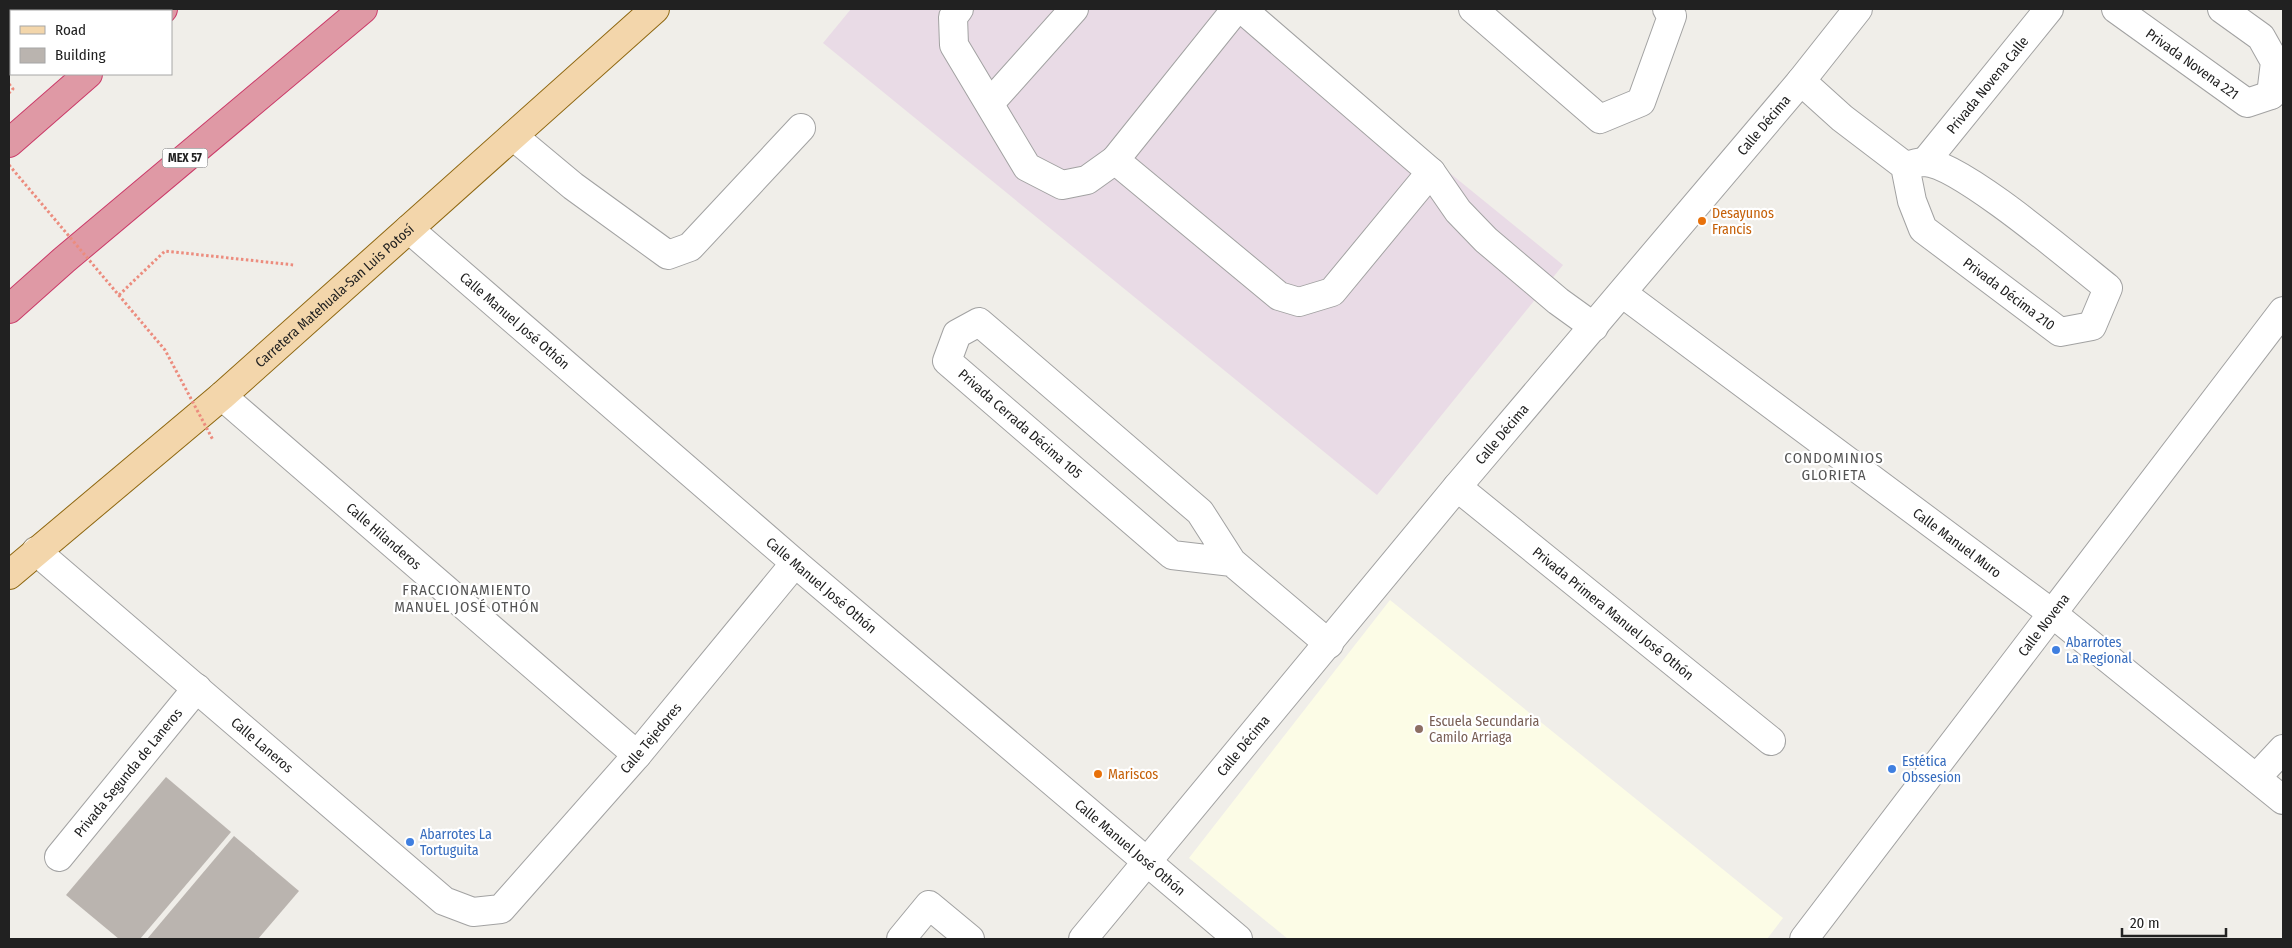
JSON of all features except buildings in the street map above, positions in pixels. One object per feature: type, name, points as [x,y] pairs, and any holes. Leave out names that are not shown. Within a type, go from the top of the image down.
[{"type":"highway","name":"MEX 57","points":[[9,308],[363,9]]},
{"type":"highway","points":[[9,143],[75,83],[87,75]]},
{"type":"main road","name":"Carretera Matehuala-San Luis Potosí","points":[[9,575],[222,396],[655,9]]},
{"type":"street","points":[[959,9],[953,17],[954,45],[1027,167],[1062,185],[1087,180],[1115,160],[1236,9]]},
{"type":"street","points":[[990,103],[1074,9]]},
{"type":"street","points":[[1242,9],[1431,172],[1458,211],[1486,240],[1558,301],[1594,327]]},
{"type":"street","points":[[1473,9],[1600,119],[1641,102],[1672,16],[1667,9]]},
{"type":"street","name":"Calle Décima","points":[[1082,939],[1457,487],[1801,81],[1858,9]]},
{"type":"street","name":"Privada Novena Calle","points":[[1915,164],[2049,9]]},
{"type":"street","name":"Privada Novena 221","points":[[2116,9],[2247,104],[2277,99],[2275,62],[2261,37],[2222,9]]},
{"type":"street","name":"Privada Décima 210","points":[[1801,81],[1842,118],[1915,164],[1941,166],[1985,192],[2108,288],[2092,326],[2060,332],[1924,229],[1912,201],[1915,164]]},
{"type":"street","points":[[513,136],[573,186],[668,255],[690,247],[801,128]]},
{"type":"street","points":[[1115,160],[1279,296],[1299,302],[1332,292],[1431,172]]},
{"type":"street","name":"Calle Manuel José Othón","points":[[409,229],[795,563],[1238,939]]},
{"type":"street","name":"Calle Manuel Muro","points":[[1622,293],[2053,614],[2283,800]]},
{"type":"street","name":"Calle Novena","points":[[1804,939],[2283,311]]},
{"type":"street","name":"Privada Cerrada Décima 105","points":[[1232,562],[1172,555],[947,361],[957,334],[979,322],[1200,512],[1232,562],[1328,644]]},
{"type":"street","name":"Calle Hilanderos","points":[[222,396],[637,755]]},
{"type":"street","name":"Privada Primera Manuel José Othón","points":[[1457,487],[1771,741]]},
{"type":"street","name":"Calle Laneros","points":[[36,551],[444,901],[473,912],[501,910]]},
{"type":"street","name":"Calle Tejedores","points":[[501,910],[637,755],[795,563]]},
{"type":"street","name":"Privada Segunda de Laneros","points":[[59,857],[197,688]]},
{"type":"street","points":[[2256,778],[2283,750]]},
{"type":"street","points":[[901,939],[929,906],[970,939]]},
{"type":"path","points":[[9,84],[13,89],[9,93]]},
{"type":"path","points":[[9,165],[165,350],[213,440]]},
{"type":"path","points":[[119,296],[166,252],[294,265]]},
{"type":"shaded area","points":[[851,9],[1248,9],[1563,265],[1377,495],[823,43]]},
{"type":"shaded area","name":"Escuela Secundaria Camilo Arriaga","points":[[1390,600],[1783,918],[1767,939],[1288,939],[1189,858]]},
{"type":"place","name":"Desayunos Francis","points":[[1702,221]]},
{"type":"place","name":"Abarrotes La Regional","points":[[2056,650]]},
{"type":"place","name":"Escuela Secundaria Camilo Arriaga","points":[[1419,729]]},
{"type":"place","name":"Estética Obssesion","points":[[1892,769]]},
{"type":"place","name":"Mariscos","points":[[1098,774]]},
{"type":"place","name":"Abarrotes La Tortuguita","points":[[410,842]]},
{"type":"district","name":"CONDOMINIOS GLORIETA","points":[[1834,466]]},
{"type":"district","name":"FRACCIONAMIENTO MANUEL JOSÉ OTHÓN","points":[[467,598]]}]
